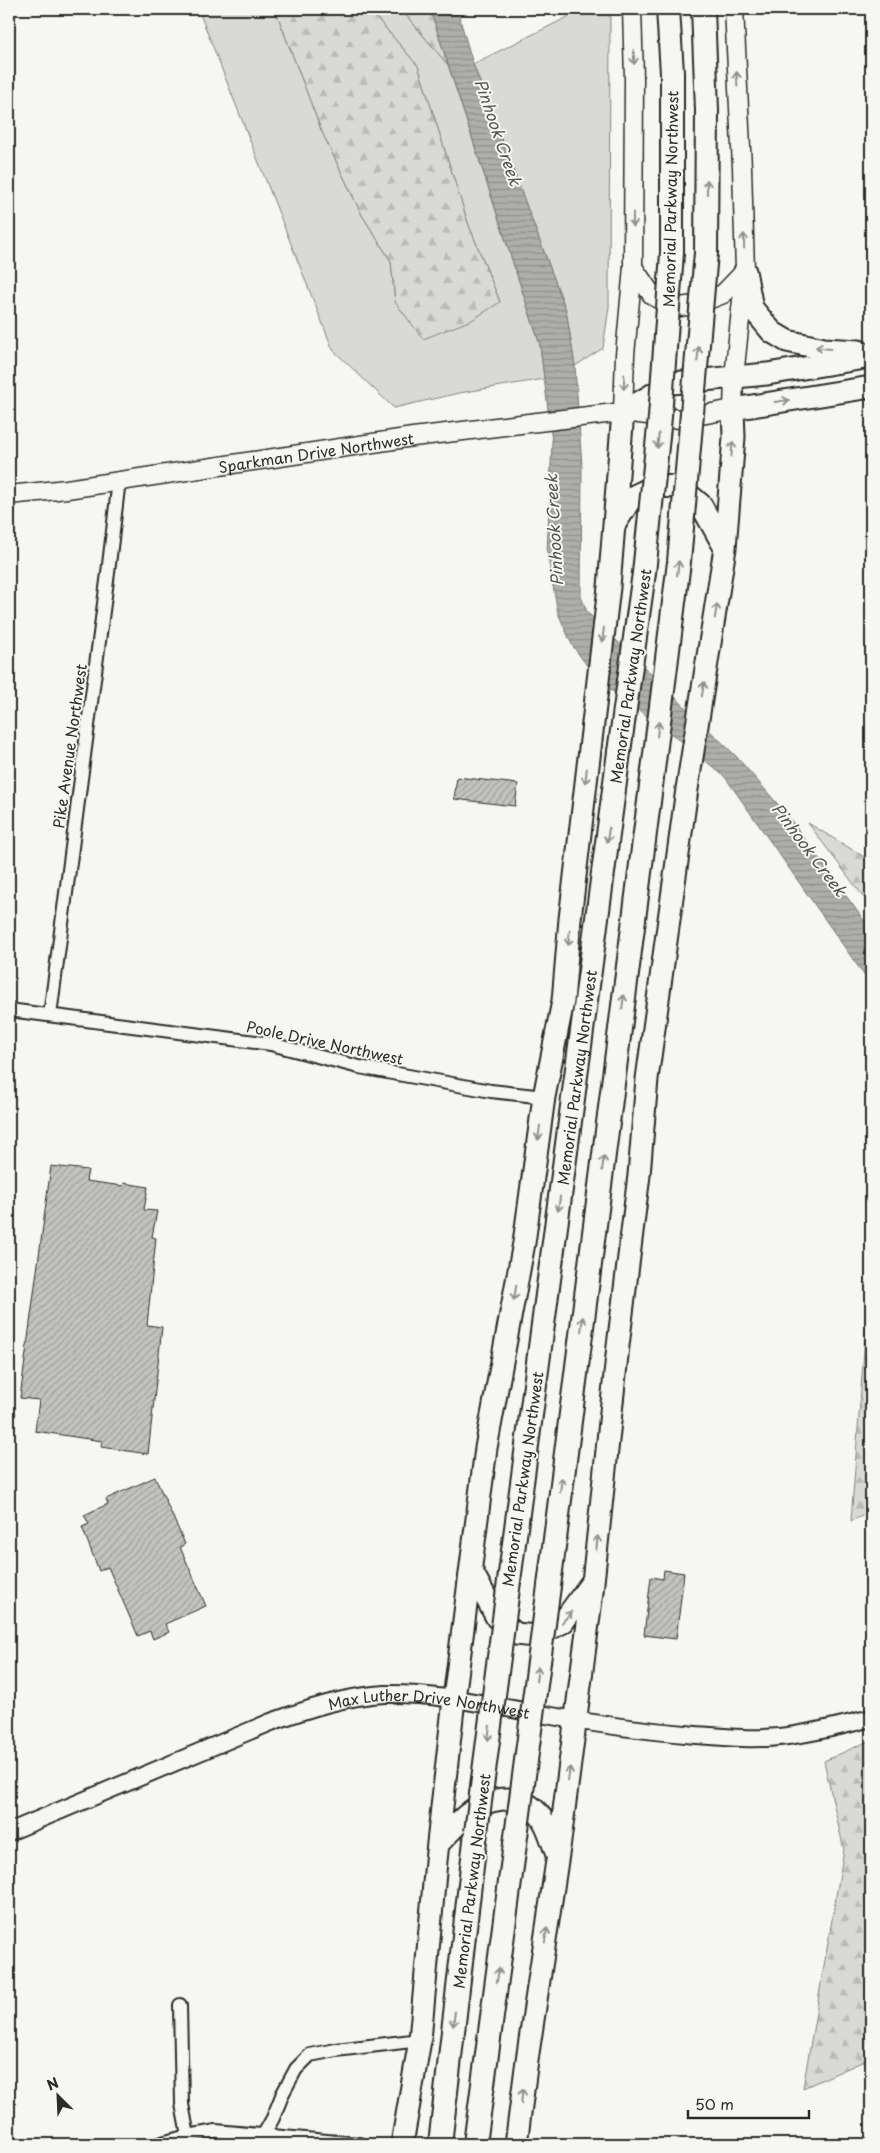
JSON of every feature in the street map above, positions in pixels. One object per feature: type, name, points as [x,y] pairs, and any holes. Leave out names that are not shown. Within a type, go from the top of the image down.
[{"type":"highway","name":"Memorial Parkway Northwest","points":[[440,2144],[476,1832],[644,572],[660,417],[672,253],[672,73],[668,9]]},
{"type":"highway","points":[[475,2144],[516,1844],[679,562],[706,253],[707,110],[703,9]]},
{"type":"highway","points":[[745,271],[752,308],[772,332],[787,341],[824,349],[848,349],[871,353]]},
{"type":"highway","name":"Sparkman Drive Northwest","points":[[623,412],[672,384],[734,376],[768,374],[871,358]]},
{"type":"highway","points":[[516,2144],[577,1720],[640,1159],[647,1079],[687,789],[725,548],[734,437],[734,409],[871,387]]},
{"type":"highway","points":[[402,2144],[420,2040],[438,1844],[454,1699],[472,1570],[486,1448],[524,1243],[544,1097],[564,1000],[570,919],[609,587],[623,412]]},
{"type":"highway","points":[[614,526],[632,497],[655,486],[680,486],[701,504],[725,548]]},
{"type":"highway","points":[[472,1570],[497,1618],[516,1634],[535,1636],[563,1622],[593,1580]]},
{"type":"highway","points":[[438,1844],[469,1813],[494,1800],[513,1799],[534,1810],[548,1830],[558,1857]]},
{"type":"main road","points":[[623,412],[625,355],[633,267],[634,78],[632,9]]},
{"type":"main road","points":[[734,9],[745,271],[734,376],[734,409]]},
{"type":"main road","points":[[633,267],[652,295],[672,308],[695,305],[723,294],[745,271]]},
{"type":"main road","name":"Sparkman Drive Northwest","points":[[9,495],[413,437],[594,415],[623,412],[680,419],[734,409]]},
{"type":"street","name":"Pike Avenue Northwest","points":[[50,1016],[107,582],[118,480]]},
{"type":"street","name":"Poole Drive Northwest","points":[[9,1010],[271,1044],[359,1067],[491,1091],[544,1097]]},
{"type":"street","name":"Max Luther Drive Northwest","points":[[9,1832],[239,1735],[302,1711],[384,1694],[424,1695],[669,1733],[738,1738],[779,1737],[832,1729],[871,1718]]},
{"type":"street","points":[[180,2005],[182,2104],[188,2136]]},
{"type":"street","points":[[262,2140],[296,2069],[310,2055],[420,2040]]},
{"type":"street","points":[[158,2144],[216,2131],[262,2140],[360,2144]]},
{"type":"green space","points":[[198,9],[275,9],[322,132],[362,215],[391,261],[395,302],[500,302],[468,223],[418,66],[369,9],[401,9],[448,65],[540,345],[544,379],[459,393],[394,408],[333,350]]},
{"type":"green space","points":[[275,9],[369,9],[418,66],[468,223],[500,302],[472,320],[423,339],[395,302],[391,261],[362,215],[322,132]]},
{"type":"green space","points":[[401,9],[430,9],[448,65]]},
{"type":"green space","points":[[584,9],[610,9],[609,307],[603,348],[575,366],[566,310],[473,64]]},
{"type":"green space","points":[[808,823],[871,861],[871,907]]},
{"type":"green space","points":[[871,1258],[871,1512],[851,1521]]},
{"type":"green space","points":[[871,1740],[871,2058],[803,2088],[844,1850],[824,1761]]},
{"type":"water","name":"Pinhook Creek","points":[[430,9],[457,9],[473,64],[566,310],[575,366],[582,466],[581,596],[587,612],[736,756],[788,816],[871,930],[871,985],[725,777],[684,743],[612,691],[588,667],[572,645],[558,613],[547,553],[552,442],[540,345]]},
{"type":"building","points":[[457,777],[518,784],[515,806],[454,799]]},
{"type":"building","points":[[51,1166],[88,1170],[86,1181],[123,1186],[124,1183],[148,1187],[144,1210],[157,1211],[152,1237],[156,1238],[147,1325],[162,1327],[148,1454],[101,1447],[102,1441],[35,1431],[39,1400],[20,1398]]},
{"type":"building","points":[[155,1477],[185,1544],[180,1547],[206,1606],[165,1624],[169,1632],[153,1639],[150,1631],[138,1636],[108,1567],[99,1571],[82,1527],[89,1524],[84,1515],[108,1504],[106,1499]]},
{"type":"building","points":[[664,1570],[684,1573],[676,1639],[644,1635],[651,1577],[663,1579]]}]
